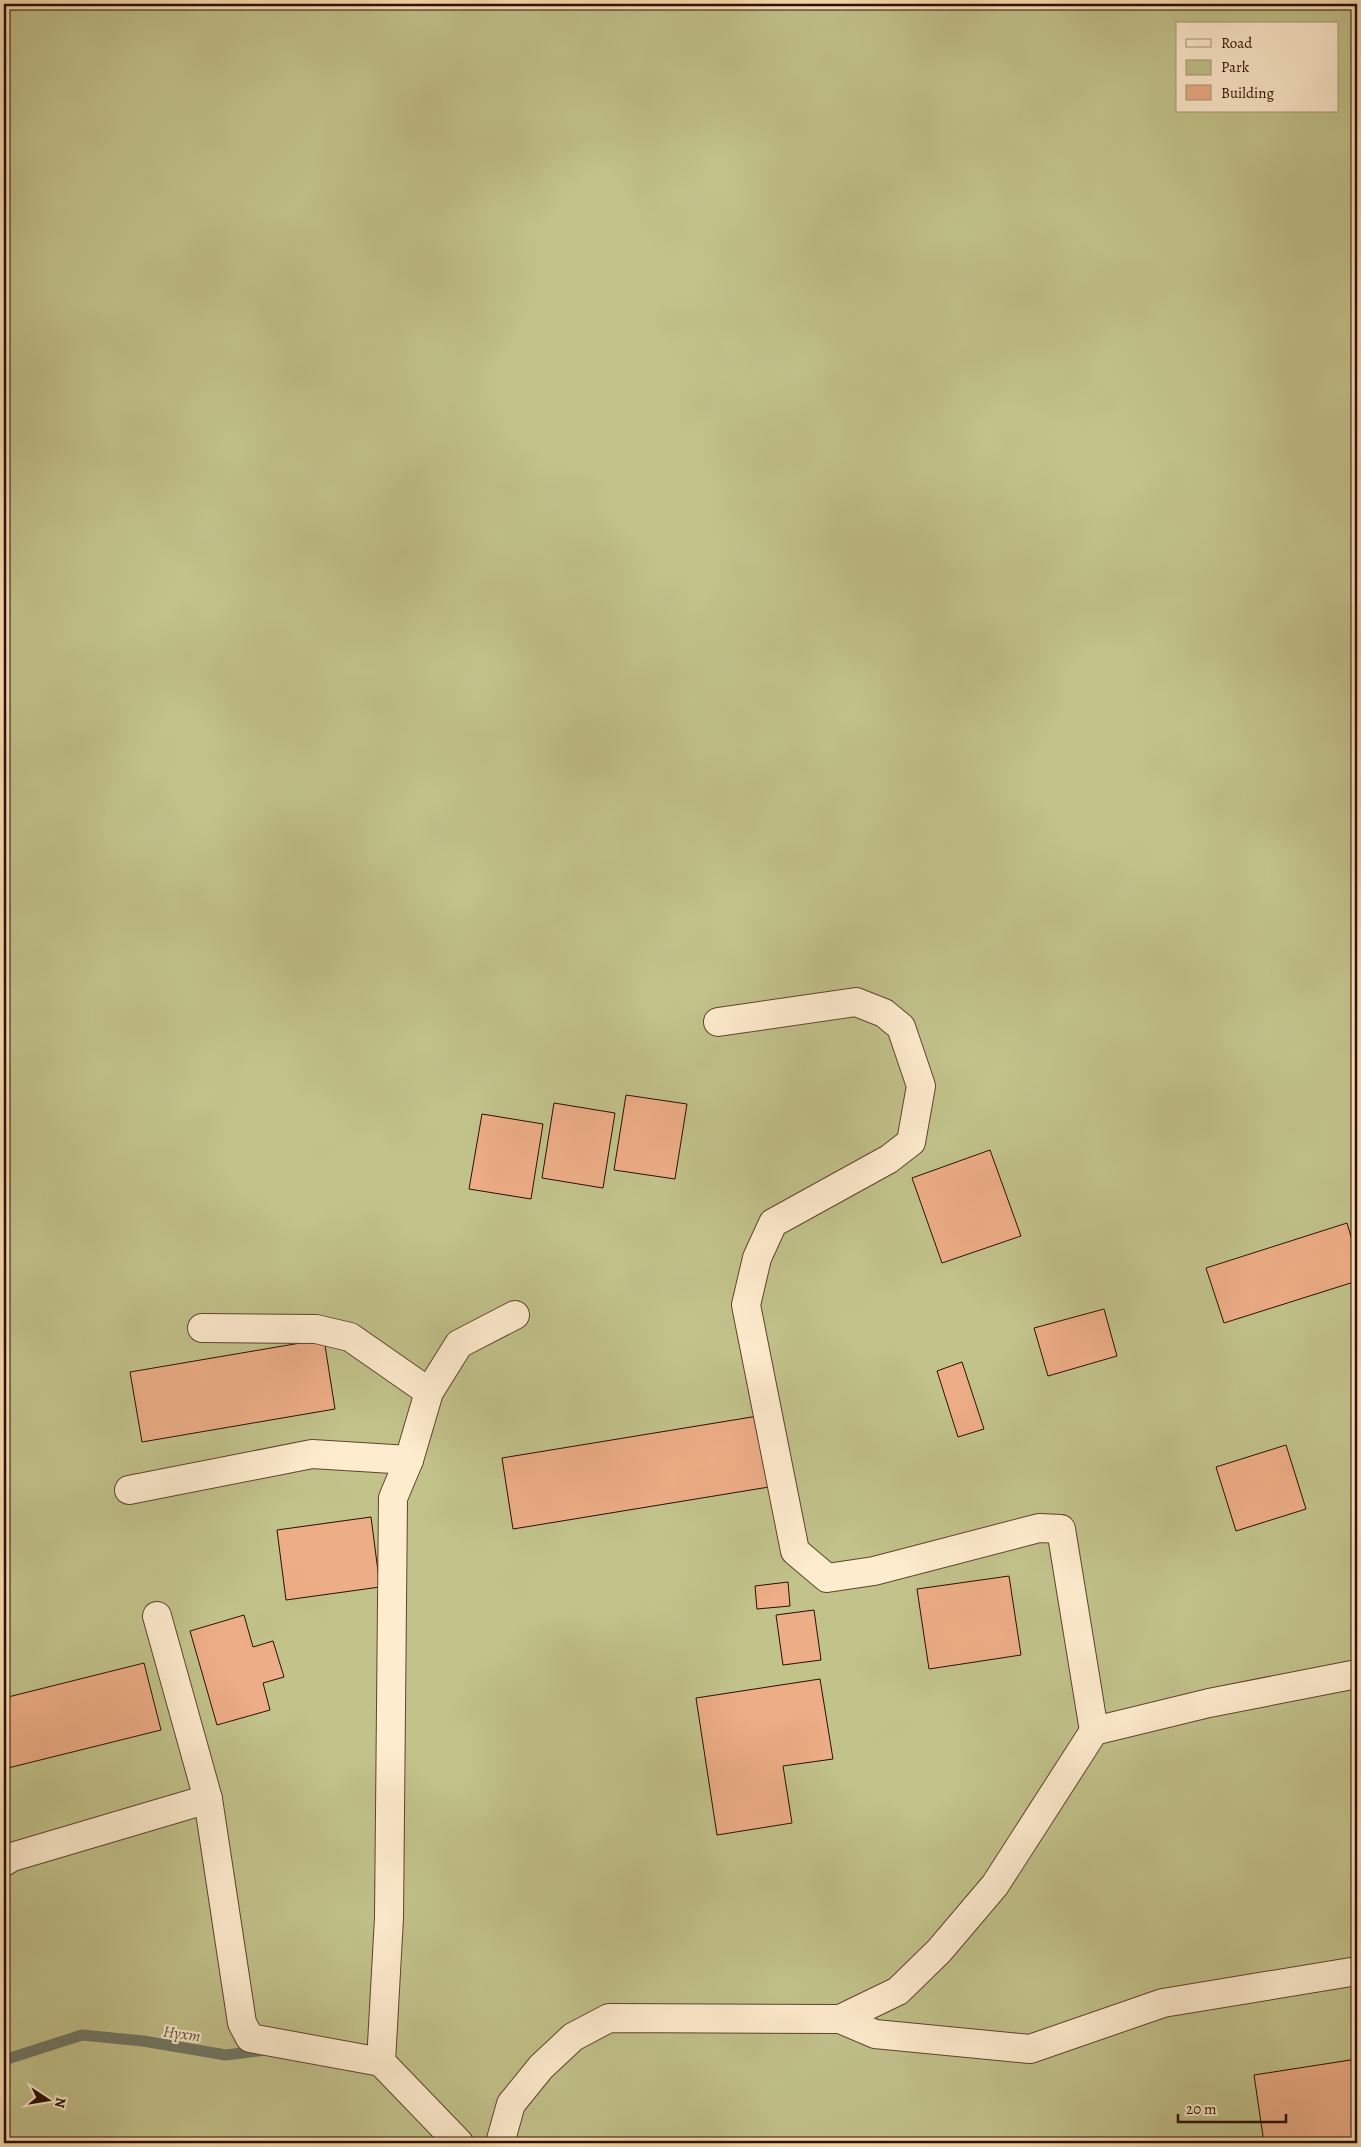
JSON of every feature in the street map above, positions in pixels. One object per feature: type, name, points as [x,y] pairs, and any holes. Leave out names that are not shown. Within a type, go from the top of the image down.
[{"type":"street","points":[[718,1022],[856,1002],[884,1013],[901,1027],[921,1086],[910,1142],[889,1159],[773,1223],[757,1258],[746,1305],[795,1551],[827,1578],[874,1571],[1039,1528],[1060,1529],[1094,1731],[995,1885],[940,1951],[898,1991],[840,2020]]},
{"type":"street","points":[[380,2062],[389,1918],[393,1498],[409,1460],[429,1392],[459,1344],[516,1315]]},
{"type":"street","points":[[202,1328],[316,1329],[350,1337],[429,1392]]},
{"type":"street","points":[[129,1490],[312,1454],[409,1460]]},
{"type":"street","points":[[157,1616],[208,1800],[242,2023],[250,2038],[380,2062],[459,2143]]},
{"type":"street","points":[[1094,1731],[1209,1703],[1357,1674]]},
{"type":"street","points":[[4,1862],[12,1857],[208,1800]]},
{"type":"street","points":[[500,2143],[511,2104],[541,2067],[573,2037],[609,2018],[840,2020],[875,2034],[1030,2049],[1163,2003],[1357,1971]]},
{"type":"green space","points":[[4,4],[1357,4],[1357,2143],[4,2143]]},
{"type":"building","points":[[626,1095],[687,1104],[675,1179],[614,1170]]},
{"type":"building","points":[[554,1103],[615,1113],[603,1188],[542,1178]]},
{"type":"building","points":[[482,1114],[543,1124],[531,1199],[469,1189]]},
{"type":"building","points":[[990,1150],[1021,1236],[942,1263],[912,1178]]},
{"type":"building","points":[[1347,1223],[1357,1257],[1357,1281],[1224,1323],[1206,1268]]},
{"type":"building","points":[[1104,1309],[1117,1356],[1048,1376],[1034,1328]]},
{"type":"building","points":[[324,1339],[335,1409],[142,1442],[130,1372]]},
{"type":"building","points":[[962,1362],[984,1429],[958,1437],[937,1371]]},
{"type":"building","points":[[764,1415],[775,1486],[513,1529],[502,1458]]},
{"type":"building","points":[[1286,1445],[1306,1509],[1236,1531],[1216,1467]]},
{"type":"building","points":[[371,1517],[380,1587],[286,1600],[277,1530]]},
{"type":"building","points":[[1009,1576],[1021,1655],[929,1669],[917,1589]]},
{"type":"building","points":[[788,1582],[790,1606],[757,1609],[755,1586]]},
{"type":"building","points":[[814,1610],[821,1660],[783,1665],[776,1615]]},
{"type":"building","points":[[244,1615],[253,1647],[273,1641],[284,1677],[263,1683],[270,1710],[217,1725],[190,1631]]},
{"type":"building","points":[[144,1663],[161,1730],[4,1769],[4,1698]]},
{"type":"building","points":[[820,1679],[833,1759],[783,1766],[792,1823],[717,1835],[696,1698]]},
{"type":"building","points":[[1357,2059],[1357,2143],[1264,2143],[1254,2075]]},
{"type":"waterway","name":"Нүхт","points":[[4,2060],[82,2035],[143,2041],[226,2055],[266,2050]]}]
